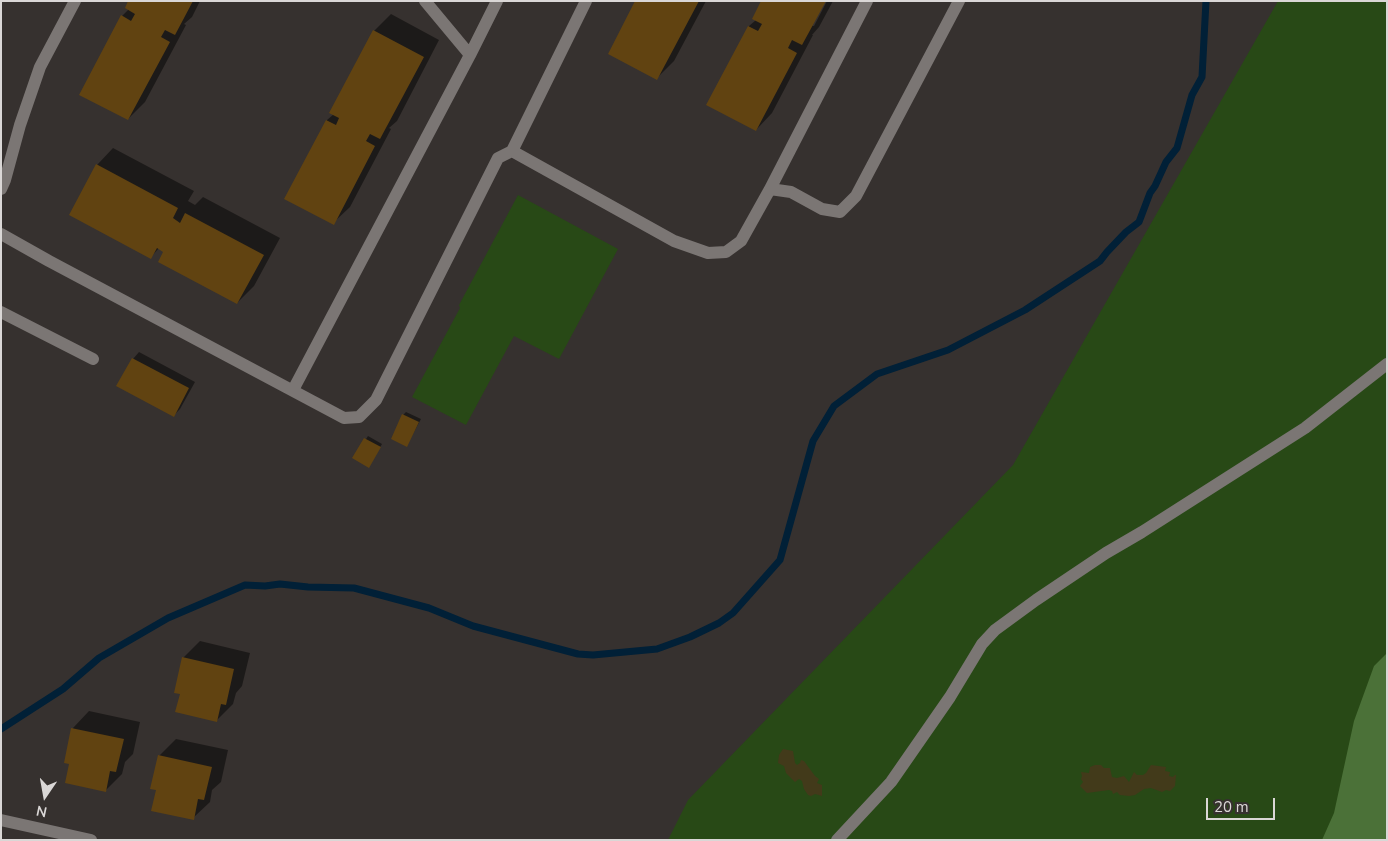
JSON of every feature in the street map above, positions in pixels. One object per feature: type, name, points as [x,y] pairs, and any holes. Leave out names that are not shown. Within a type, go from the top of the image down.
[{"type":"lane","points":[[1,189],[40,67],[75,1]]},
{"type":"lane","points":[[425,1],[470,55]]},
{"type":"lane","points":[[293,390],[497,1]]},
{"type":"lane","points":[[1,234],[344,418],[359,417],[376,400],[498,158],[512,151],[586,1]]},
{"type":"lane","points":[[512,151],[674,241],[708,253],[726,252],[741,241],[770,190],[867,1]]},
{"type":"lane","points":[[770,190],[791,192],[822,208],[840,212],[856,196],[959,1]]},
{"type":"lane","points":[[1,312],[93,359]]},
{"type":"lane","points":[[837,840],[891,782],[950,697],[982,644],[995,630],[1106,553],[1305,428],[1387,364]]},
{"type":"lane","points":[[1,820],[91,840]]},
{"type":"green space","points":[[1278,1],[1387,1],[1387,840],[668,840],[688,800],[1013,465]]},
{"type":"green space","points":[[518,195],[618,249],[559,359],[514,336],[466,425],[412,397]]},
{"type":"green space","points":[[1387,653],[1387,840],[1322,840],[1334,813],[1354,721],[1374,666]]},
{"type":"sand","points":[[783,749],[793,751],[795,763],[797,765],[801,760],[804,761],[819,779],[817,783],[822,785],[822,796],[808,795],[802,781],[799,779],[795,782],[786,773],[784,766],[778,763],[779,755]]},
{"type":"sand","points":[[1095,765],[1110,768],[1112,777],[1124,776],[1129,782],[1134,772],[1137,775],[1143,775],[1151,765],[1166,767],[1165,771],[1170,772],[1169,776],[1173,777],[1176,775],[1175,786],[1170,791],[1162,792],[1151,788],[1129,796],[1120,795],[1117,792],[1113,794],[1109,790],[1087,793],[1080,786],[1083,782],[1081,772],[1089,773],[1090,767]]},
{"type":"building","points":[[128,1],[193,1],[175,35],[165,30],[161,37],[170,42],[128,120],[79,95],[121,15],[131,21],[135,14],[125,8]]},
{"type":"building","points":[[635,1],[699,1],[657,80],[608,54]]},
{"type":"building","points":[[761,1],[826,1],[802,45],[792,40],[788,48],[797,53],[756,131],[706,105],[748,26],[758,31],[762,24],[752,19]]},
{"type":"building","points":[[373,30],[424,57],[380,139],[370,134],[366,141],[375,146],[334,225],[284,199],[326,120],[336,125],[339,118],[329,113]]},
{"type":"building","points":[[96,164],[178,208],[173,218],[180,223],[185,213],[264,255],[237,304],[158,262],[163,252],[157,248],[151,259],[69,215]]},
{"type":"building","points":[[132,358],[189,388],[174,417],[116,386]]},
{"type":"building","points":[[402,414],[419,422],[407,447],[391,439]]},
{"type":"building","points":[[364,438],[381,447],[369,468],[352,458]]},
{"type":"building","points":[[182,657],[234,669],[226,705],[221,704],[217,722],[175,712],[180,694],[174,693]]},
{"type":"building","points":[[71,728],[124,739],[116,772],[110,771],[106,792],[65,783],[69,764],[64,763]]},
{"type":"building","points":[[158,755],[212,767],[204,800],[198,799],[194,820],[151,811],[156,790],[150,789]]},
{"type":"waterway","points":[[1,729],[63,689],[99,658],[168,618],[245,585],[265,586],[280,584],[354,588],[429,608],[473,626],[578,654],[593,655],[657,649],[690,637],[719,623],[733,613],[780,560],[813,441],[834,406],[877,374],[948,350],[1025,310],[1100,261],[1126,232],[1139,222],[1150,193],[1166,162],[1177,148],[1192,95],[1202,77],[1206,1]]}]
